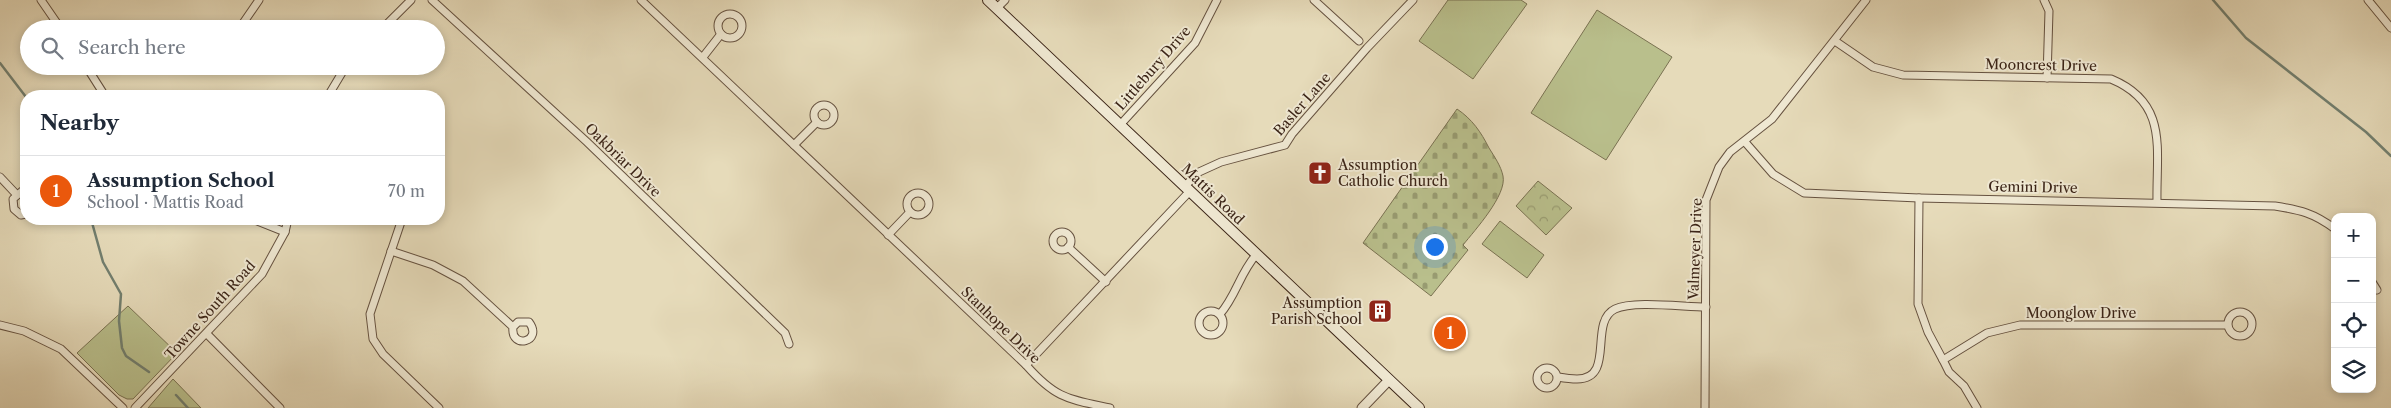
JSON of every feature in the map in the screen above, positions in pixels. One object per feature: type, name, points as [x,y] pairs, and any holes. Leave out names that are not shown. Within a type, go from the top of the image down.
[{"type":"main road","name":"Mattis Road","points":[[988,0],[1419,408]]},
{"type":"street","points":[[42,0],[55,20]]},
{"type":"street","points":[[245,20],[259,0]]},
{"type":"street","points":[[390,20],[409,0]]},
{"type":"street","name":"Oakbriar Drive","points":[[432,0],[587,142],[786,333],[788,344]]},
{"type":"street","name":"Stanhope Drive","points":[[641,0],[1026,365],[1042,384],[1064,397],[1080,403],[1110,408]]},
{"type":"street","points":[[997,8],[1005,0]]},
{"type":"street","name":"Littlebury Drive","points":[[1120,125],[1195,43],[1217,0]]},
{"type":"street","points":[[1314,0],[1359,41]]},
{"type":"street","name":"Basler Lane","points":[[1187,189],[1199,172],[1221,162],[1285,145],[1292,134],[1367,48],[1413,0]]},
{"type":"street","name":"Valmeyer Drive","points":[[1705,408],[1706,200],[1719,167],[1730,152],[1772,120],[1866,0]]},
{"type":"street","points":[[2044,0],[2049,10],[2047,78]]},
{"type":"street","points":[[2368,0],[2391,28]]},
{"type":"street","points":[[702,57],[721,34]]},
{"type":"street","name":"Mooncrest Drive","points":[[1835,41],[1873,66],[1903,75],[2111,79],[2128,86],[2142,99],[2152,114],[2156,130],[2157,202]]},
{"type":"street","points":[[92,75],[102,90]]},
{"type":"street","points":[[332,90],[341,75]]},
{"type":"street","points":[[794,145],[817,122]]},
{"type":"street","name":"Gemini Drive","points":[[1745,142],[1773,174],[1804,193],[1919,198],[2157,202],[2284,207],[2303,210],[2319,217],[2331,226]]},
{"type":"street","points":[[0,177],[17,195]]},
{"type":"street","points":[[1026,365],[1106,282],[1187,189]]},
{"type":"street","points":[[20,193],[13,199],[14,209],[20,214]]},
{"type":"street","points":[[1919,198],[1918,304],[1928,332],[1949,372],[1964,386],[1977,408]]},
{"type":"street","points":[[888,235],[910,212]]},
{"type":"street","points":[[267,225],[285,232]]},
{"type":"street","name":"Towne South Road","points":[[135,408],[262,274],[285,232],[287,225]]},
{"type":"street","points":[[400,225],[370,314],[373,340],[383,354],[439,408]]},
{"type":"street","points":[[1068,247],[1106,282]]},
{"type":"street","points":[[392,251],[433,265],[463,281],[513,327]]},
{"type":"street","points":[[1220,314],[1230,302],[1241,274],[1256,255]]},
{"type":"street","points":[[1558,377],[1579,380],[1590,375],[1600,362],[1603,321],[1612,310],[1626,305],[1706,307]]},
{"type":"street","points":[[0,325],[24,331],[61,349],[123,408]]},
{"type":"street","name":"Moonglow Drive","points":[[1943,360],[1987,333],[2020,325],[2227,325]]},
{"type":"street","points":[[207,334],[280,408]]},
{"type":"street","points":[[1362,408],[1389,380]]},
{"type":"green space","points":[[1448,0],[1521,0],[1527,4],[1473,79],[1419,41]]},
{"type":"green space","points":[[1597,10],[1672,57],[1606,160],[1531,113]]},
{"type":"green space","points":[[1457,109],[1476,126],[1483,137],[1501,169],[1503,184],[1489,212],[1463,245],[1468,250],[1431,296],[1363,243]]},
{"type":"green space","points":[[1538,181],[1572,208],[1546,235],[1516,206]]},
{"type":"green space","points":[[1500,221],[1544,255],[1527,278],[1482,244]]},
{"type":"green space","points":[[128,306],[177,353],[133,399],[127,399],[119,395],[77,353]]},
{"type":"green space","points":[[173,379],[201,408],[148,408]]},
{"type":"waterway","points":[[2213,0],[2246,38],[2366,132],[2391,156]]},
{"type":"waterway","points":[[0,63],[21,90]]},
{"type":"waterway","points":[[93,225],[103,262],[121,294],[119,321],[122,348],[126,356],[149,372]]},
{"type":"waterway","points":[[176,395],[188,408]]},
{"type":"place","name":"Assumption Catholic Church","points":[[1320,173]]},
{"type":"place","name":"Assumption Parish School","points":[[1380,311]]},
{"type":"place","name":"Assumption School","points":[[1450,333]]}]
